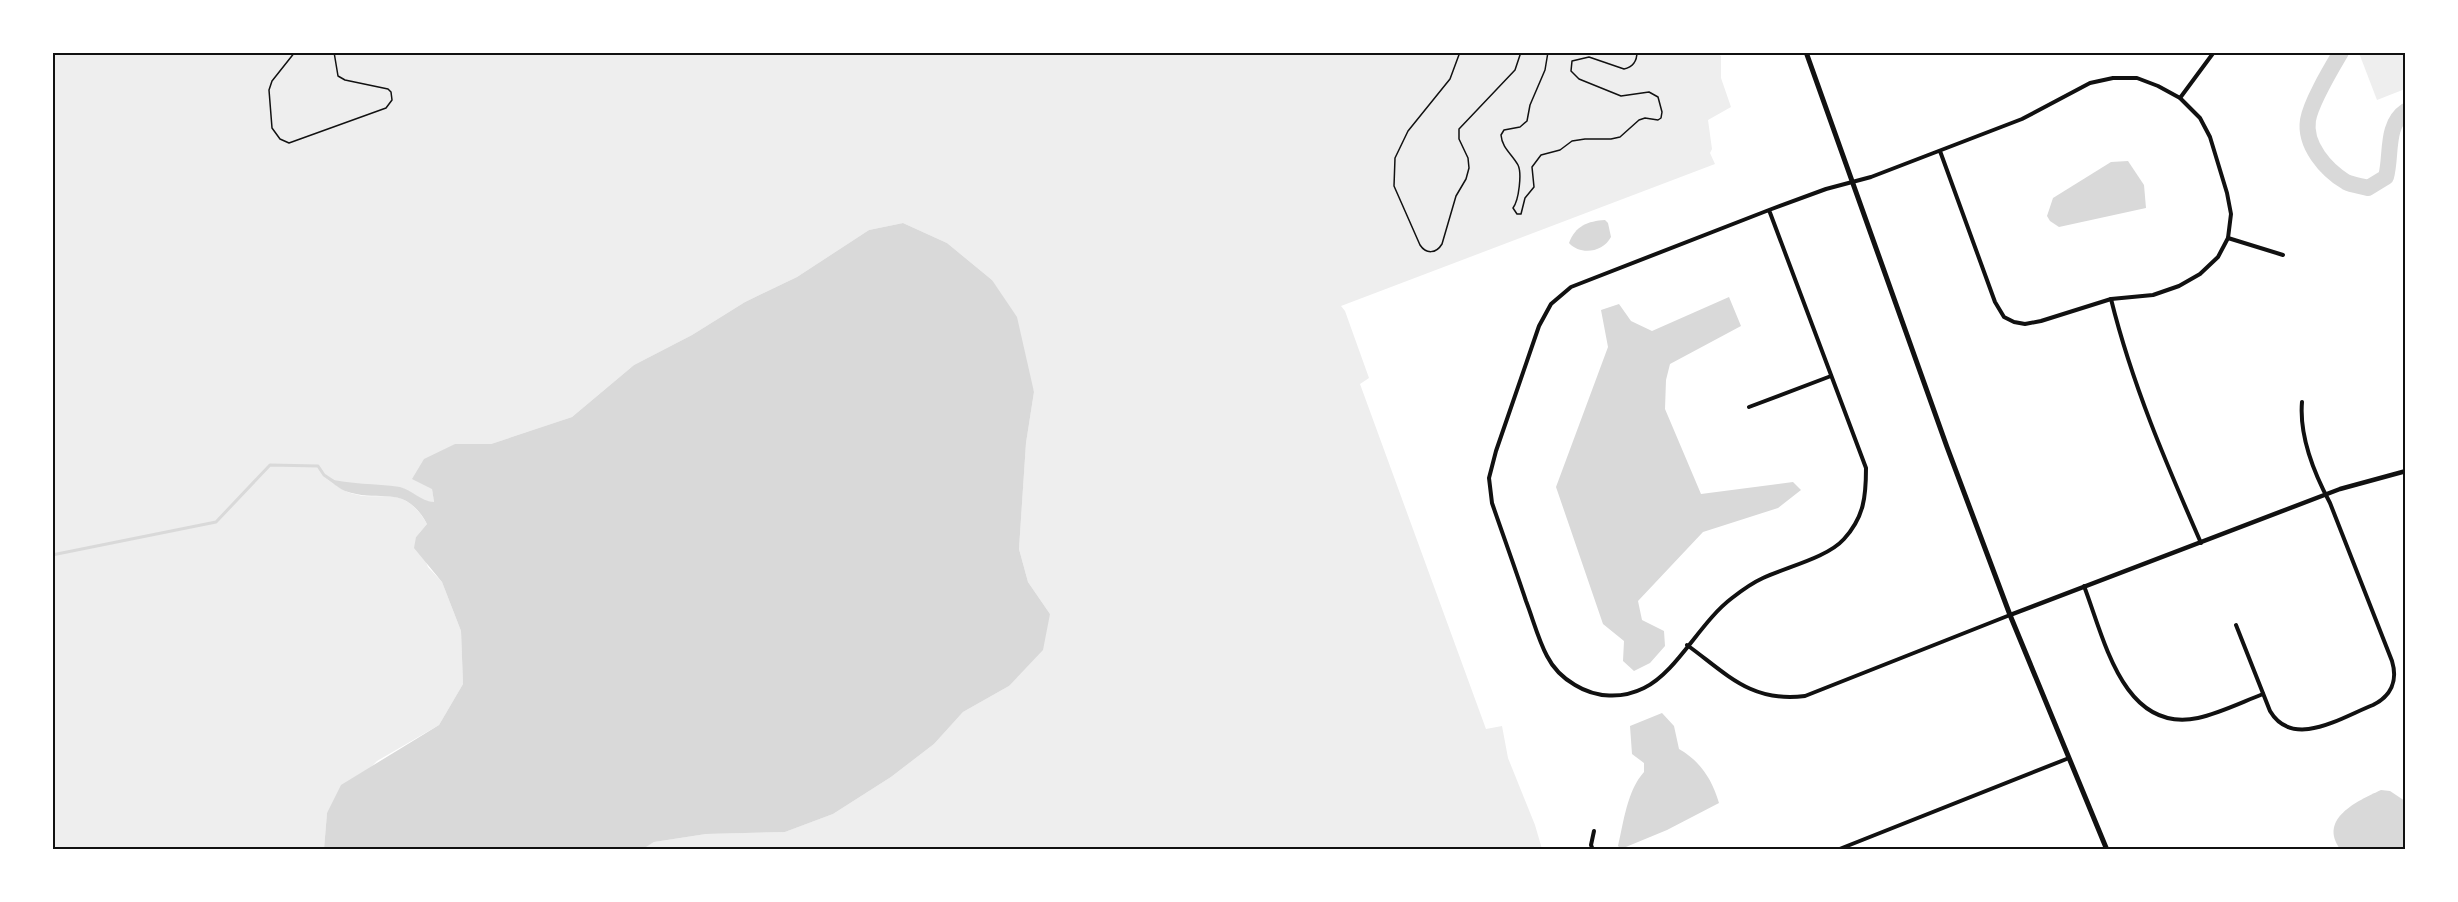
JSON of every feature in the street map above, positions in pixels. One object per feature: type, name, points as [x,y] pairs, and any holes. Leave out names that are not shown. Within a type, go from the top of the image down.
[{"type":"main road","points":[[1806,52],[1947,447],[2010,615],[2107,849]]},
{"type":"street","points":[[2180,98],[2214,52]]},
{"type":"street","points":[[1769,210],[1866,468],[1867,493],[1859,518],[1843,541],[1824,552],[1761,579],[1732,598],[1710,617],[1663,676],[1642,689],[1629,693],[1616,696],[1593,693],[1565,678],[1547,657],[1492,502],[1489,478],[1539,326],[1551,304],[1571,287],[1769,210],[1940,151],[2022,119],[2090,83],[2113,78],[2137,78],[2158,86],[2180,98],[2200,118],[2210,137],[2227,193],[2231,214],[2228,238],[2218,257],[2200,274],[2179,286],[2153,295],[2111,299],[2025,324],[2004,317],[1995,302],[1940,151]]},
{"type":"street","points":[[2228,238],[2283,255]]},
{"type":"street","points":[[2111,299],[2121,340],[2160,451],[2201,543]]},
{"type":"street","points":[[1749,407],[1831,376]]},
{"type":"street","points":[[2236,625],[2275,719],[2292,730],[2312,729],[2380,701],[2391,690],[2394,679],[2392,662],[2325,495],[2304,435],[2301,420],[2302,402]]},
{"type":"street","points":[[1687,645],[1740,686],[1758,694],[1789,698],[1805,696],[2084,586],[2325,495],[2406,471]]},
{"type":"street","points":[[2084,586],[2117,673],[2135,700],[2149,710],[2180,720],[2196,718],[2263,694]]},
{"type":"street","points":[[1837,849],[2069,758]]},
{"type":"street","points":[[1593,849],[1591,845],[1594,831]]},
{"type":"path","points":[[295,52],[272,81],[269,90],[272,128],[280,139],[289,143],[386,108],[392,100],[388,89],[345,80],[338,76],[334,52]]},
{"type":"path","points":[[1460,52],[1450,78],[1405,135],[1394,164],[1396,189],[1404,203],[1420,245],[1424,250],[1431,252],[1438,250],[1442,244],[1456,196],[1467,175],[1469,162],[1459,139],[1459,129],[1515,70],[1521,52]]},
{"type":"path","points":[[1548,52],[1545,70],[1528,110],[1527,121],[1523,127],[1504,130],[1501,135],[1508,153],[1520,168],[1519,197],[1514,208],[1516,214],[1521,214],[1526,198],[1534,187],[1532,167],[1540,155],[1560,150],[1572,141],[1616,138],[1639,120],[1645,118],[1655,121],[1661,118],[1660,103],[1658,97],[1653,94],[1649,92],[1621,96],[1579,79],[1571,71],[1572,61],[1586,56],[1624,69],[1629,68],[1634,65],[1637,52]]},
{"type":"shaded area","points":[[52,53],[1717,53],[1721,56],[1721,78],[1731,107],[1708,120],[1712,149],[1710,153],[1715,164],[1341,306],[1345,311],[1369,378],[1360,384],[1486,729],[1502,726],[1508,758],[1535,825],[1542,849],[641,849],[654,842],[706,834],[785,832],[833,814],[891,777],[934,744],[963,712],[1009,686],[1050,614],[1028,582],[1019,549],[1026,443],[1034,392],[992,280],[947,243],[903,223],[869,230],[797,277],[745,302],[692,335],[634,365],[572,417],[491,444],[455,444],[432,489],[434,502],[425,501],[403,488],[347,484],[328,479],[343,490],[356,494],[398,498],[408,502],[427,524],[416,537],[428,567],[442,582],[461,631],[463,684],[439,725],[377,761],[327,813],[324,849],[53,849]]},
{"type":"shaded area","points":[[2359,53],[2405,53],[2405,89],[2377,100]]},
{"type":"shaded area","points":[[2128,161],[2144,185],[2146,208],[2059,227],[2050,221],[2047,216],[2053,198],[2111,162]]},
{"type":"shaded area","points":[[1605,220],[1608,223],[1611,237],[1603,246],[1585,251],[1569,243],[1575,232],[1583,226]]},
{"type":"shaded area","points":[[903,223],[947,243],[992,280],[1017,317],[1034,392],[1026,443],[1019,549],[1028,582],[1050,614],[1043,650],[1009,686],[963,712],[934,744],[891,777],[833,814],[785,832],[706,834],[654,842],[641,850],[324,849],[327,813],[341,785],[439,725],[463,684],[461,631],[442,582],[414,548],[416,537],[427,524],[410,503],[391,497],[345,491],[326,478],[400,487],[424,500],[434,502],[432,489],[412,479],[424,459],[455,444],[491,444],[572,417],[634,365],[692,335],[745,302],[797,277],[869,230]]},
{"type":"shaded area","points":[[1729,297],[1741,326],[1670,364],[1666,380],[1665,409],[1701,494],[1793,482],[1801,490],[1778,508],[1703,532],[1638,601],[1642,620],[1664,631],[1665,646],[1650,663],[1634,671],[1623,661],[1624,641],[1603,624],[1556,487],[1608,347],[1601,310],[1619,304],[1631,321],[1652,331]]},
{"type":"shaded area","points":[[1662,713],[1674,726],[1679,749],[1704,771],[1719,803],[1667,830],[1621,849],[1618,846],[1627,807],[1634,788],[1644,772],[1644,763],[1632,754],[1630,726]]},
{"type":"shaded area","points":[[2381,790],[2390,791],[2405,801],[2405,849],[2340,849],[2334,838],[2337,820],[2343,812]]},
{"type":"waterway","points":[[2341,52],[2317,95],[2308,120],[2309,139],[2318,156],[2331,171],[2346,182],[2368,188],[2386,177],[2392,132],[2399,117],[2406,111]]},
{"type":"waterway","points":[[52,555],[216,522],[270,465],[318,466],[324,475],[333,481]]}]
